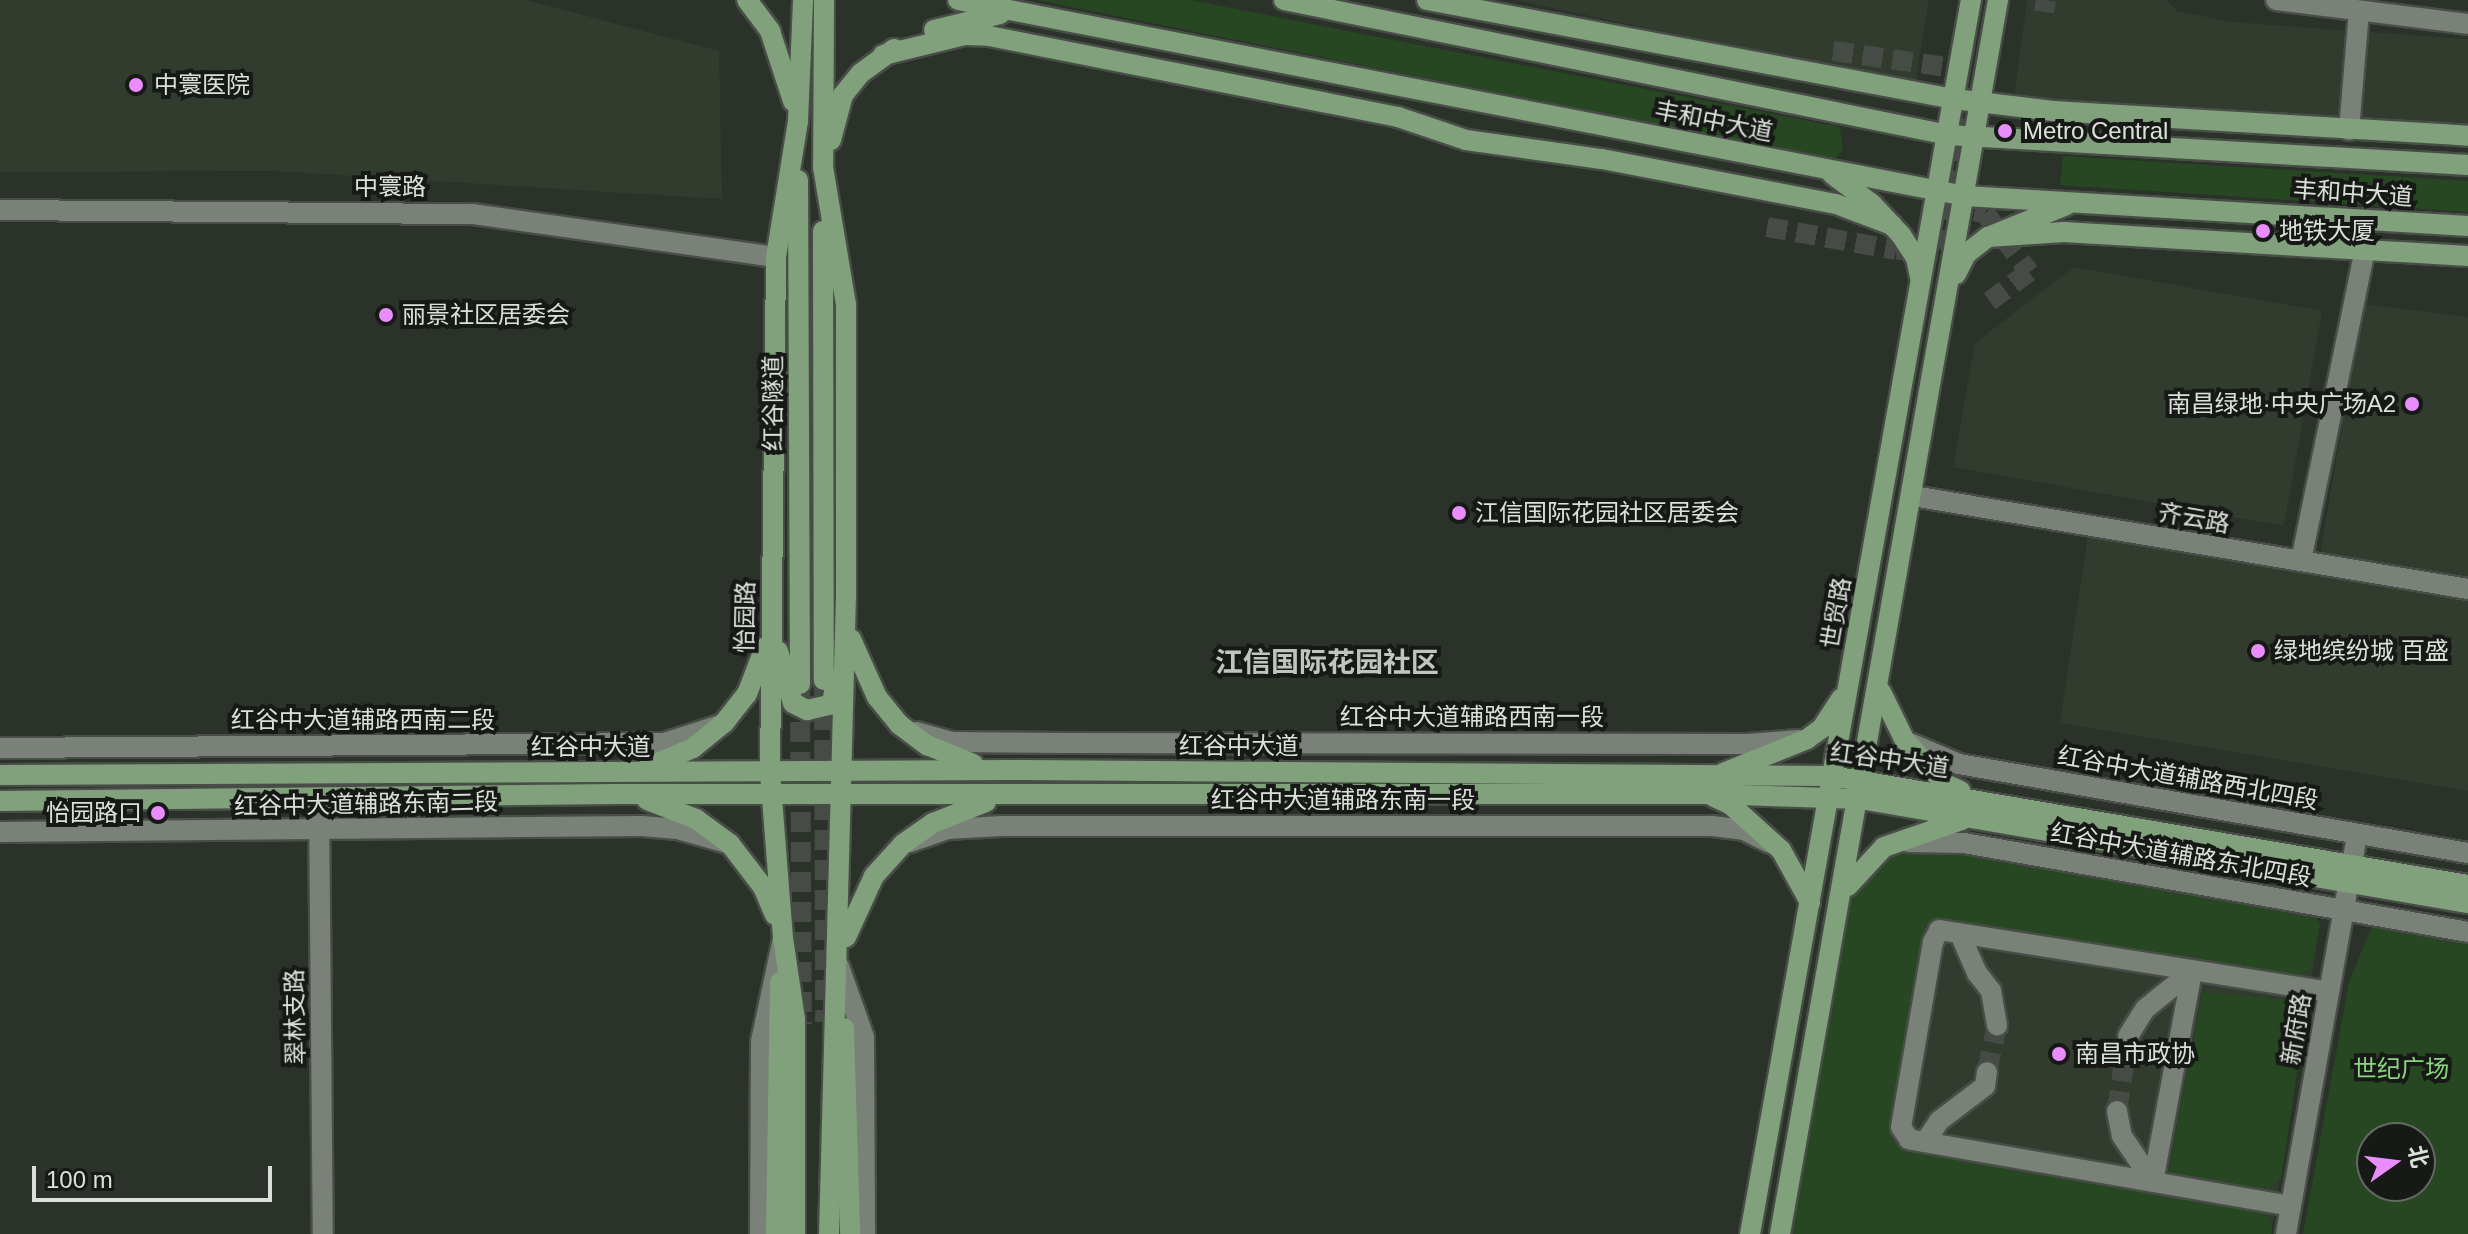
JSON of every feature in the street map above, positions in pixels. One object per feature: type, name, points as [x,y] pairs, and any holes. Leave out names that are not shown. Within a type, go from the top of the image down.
[{"type":"main road","name":"怡园路","points":[[795,1234],[795,1019],[783,938],[770,772],[776,257],[798,121],[803,0]]},
{"type":"main road","points":[[824,0],[824,680]]},
{"type":"main road","name":"丰和中大道","points":[[958,0],[1965,196],[2468,226]]},
{"type":"main road","name":"丰和中大道","points":[[1284,0],[1948,135],[2468,165]]},
{"type":"main road","points":[[1427,0],[1954,99],[2053,111],[2468,136]]},
{"type":"main road","name":"世贸路","points":[[1750,1234],[1971,0]]},
{"type":"main road","points":[[1780,1234],[1880,690],[1998,0]]},
{"type":"main road","points":[[748,2],[782,58],[798,121]]},
{"type":"main road","points":[[829,1234],[829,1097],[839,966],[846,595],[846,304],[823,167],[843,95],[883,55],[947,25],[1020,12]]},
{"type":"main road","points":[[883,55],[965,35],[989,36],[1398,117],[1466,140],[1836,204],[1892,225]]},
{"type":"main road","name":"红谷隧道","points":[[798,121],[800,684]]},
{"type":"main road","points":[[1825,169],[1892,225],[1916,258],[1921,284]]},
{"type":"main road","points":[[1946,292],[1966,254],[1988,237],[2076,202]]},
{"type":"main road","points":[[1988,237],[2064,232],[2468,256]]},
{"type":"main road","points":[[771,624],[793,703],[807,710],[832,704],[846,595]]},
{"type":"main road","points":[[846,595],[859,666],[900,725],[956,759],[1021,770]]},
{"type":"main road","points":[[619,773],[657,765],[693,748],[724,723],[747,694],[762,661],[771,624]]},
{"type":"main road","points":[[1719,775],[1807,739],[1836,710],[1850,677]]},
{"type":"main road","points":[[1880,690],[1890,720],[1904,739],[1945,784],[1982,810]]},
{"type":"main road","name":"红谷中大道","points":[[0,775],[1021,770],[1832,776],[1864,778],[1982,810]]},
{"type":"main road","points":[[616,794],[657,802],[696,819],[730,844],[763,887],[783,938],[776,1234]]},
{"type":"main road","name":"红谷中大道","points":[[0,801],[319,800],[616,794],[1707,794],[1860,799],[1982,810],[2350,874],[2468,903]]},
{"type":"main road","points":[[1707,794],[1731,805],[1781,850],[1810,902]]},
{"type":"main road","points":[[850,1234],[850,1099],[839,966],[853,914],[874,876],[903,844],[933,823],[1005,796]]},
{"type":"main road","points":[[1840,904],[1852,875],[1884,847],[1982,810]]},
{"type":"main road","name":"红谷中大道","points":[[2350,874],[2468,885]]},
{"type":"street","points":[[2276,0],[2468,24]]},
{"type":"street","points":[[2349,130],[2359,11]]},
{"type":"street","name":"中寰路","points":[[0,210],[473,214],[776,257]]},
{"type":"street","points":[[2301,561],[2365,250]]},
{"type":"street","name":"齐云路","points":[[1913,496],[2468,589]]},
{"type":"street","name":"红谷中大道辅路西南二段","points":[[0,748],[664,743],[724,723]]},
{"type":"street","name":"红谷中大道辅路西南一段","points":[[900,725],[951,742],[1748,744],[1807,739]]},
{"type":"street","name":"红谷中大道辅路西北四段","points":[[1904,739],[1935,758],[1959,764],[2468,853]]},
{"type":"street","name":"翠林支路","points":[[319,800],[323,1234]]},
{"type":"street","name":"红谷中大道辅路东南二段","points":[[0,832],[642,826],[677,829],[730,844]]},
{"type":"street","name":"红谷中大道辅路东南一段","points":[[903,844],[947,829],[1002,826],[1712,826],[1744,830],[1781,850]]},
{"type":"street","name":"新府路","points":[[2286,1234],[2357,834]]},
{"type":"street","name":"红谷中大道辅路东北四段","points":[[1884,847],[1919,840],[1964,843],[2468,932]]},
{"type":"street","points":[[2291,1206],[1909,1139],[1901,1127],[1933,942],[1939,930],[2329,992]]},
{"type":"street","points":[[1960,934],[1977,973],[1991,991],[1997,1025]]},
{"type":"street","points":[[760,1234],[761,1041],[783,938]]},
{"type":"street","points":[[839,966],[864,1037],[865,1234]]},
{"type":"street","points":[[2128,1036],[2145,1009],[2192,971]]},
{"type":"street","points":[[2153,1182],[2192,971]]},
{"type":"street","points":[[1925,1142],[1939,1121],[1985,1086],[1987,1072]]},
{"type":"street","points":[[2117,1111],[2122,1136],[2153,1182]]},
{"type":"shaded area","points":[[0,0],[526,0],[719,51],[722,199],[274,171],[0,172]]},
{"type":"shaded area","points":[[1515,0],[1929,0],[1915,85]]},
{"type":"shaded area","points":[[2027,0],[2166,0],[2177,11],[2232,22],[2468,39],[2468,131],[2014,99]]},
{"type":"shaded area","points":[[2074,267],[2322,311],[2284,526],[1953,467],[1975,343]]},
{"type":"shaded area","points":[[2362,304],[2468,317],[2468,591],[2318,568]]},
{"type":"shaded area","name":"绿地缤纷城 百盛","points":[[2088,535],[2468,600],[2468,791],[2060,723]]},
{"type":"shaded area","points":[[1851,894],[2320,924],[2271,1234],[1787,1234]]},
{"type":"green space","points":[[1037,0],[1190,0],[1840,127],[1843,151],[1833,160]]},
{"type":"green space","points":[[2063,156],[2468,181],[2468,212],[2060,185]]},
{"type":"green space","points":[[1916,845],[2313,913],[2320,924],[2310,970],[2292,974],[1937,918],[1926,926],[1891,1139],[1906,1151],[2263,1211],[2272,1226],[2271,1234],[1787,1234],[1842,918],[1851,894],[1887,855]]},
{"type":"green space","name":"世纪广场","points":[[2372,926],[2468,941],[2468,1234],[2303,1234],[2349,982]]},
{"type":"green space","points":[[2202,992],[2293,1000],[2306,1013],[2281,1180],[2262,1194],[2168,1174]]},
{"type":"tunnel","points":[[2044,12],[2046,0]]},
{"type":"tunnel","points":[[1833,51],[1968,70]]},
{"type":"tunnel","points":[[1767,227],[1896,250],[1937,249],[1960,118]]},
{"type":"tunnel","points":[[1945,206],[1985,213],[2029,272],[1990,301]]},
{"type":"tunnel","points":[[824,680],[825,1022]]},
{"type":"tunnel","points":[[800,692],[802,1024]]},
{"type":"tunnel","points":[[1987,1072],[1997,1025]]},
{"type":"tunnel","points":[[2117,1111],[2128,1036]]},
{"type":"place","name":"中寰医院","points":[[136,85]]},
{"type":"place","name":"Metro Central","points":[[2005,131]]},
{"type":"place","name":"地铁大厦","points":[[2263,231]]},
{"type":"place","name":"丽景社区居委会","points":[[386,315]]},
{"type":"place","name":"南昌绿地·中央广场A2","points":[[2412,404]]},
{"type":"place","name":"江信国际花园社区居委会","points":[[1459,513]]},
{"type":"place","name":"绿地缤纷城 百盛","points":[[2258,651]]},
{"type":"place","name":"怡园路口","points":[[158,813]]},
{"type":"place","name":"南昌市政协","points":[[2059,1054]]},
{"type":"district","name":"江信国际花园社区","points":[[1327,663]]}]
